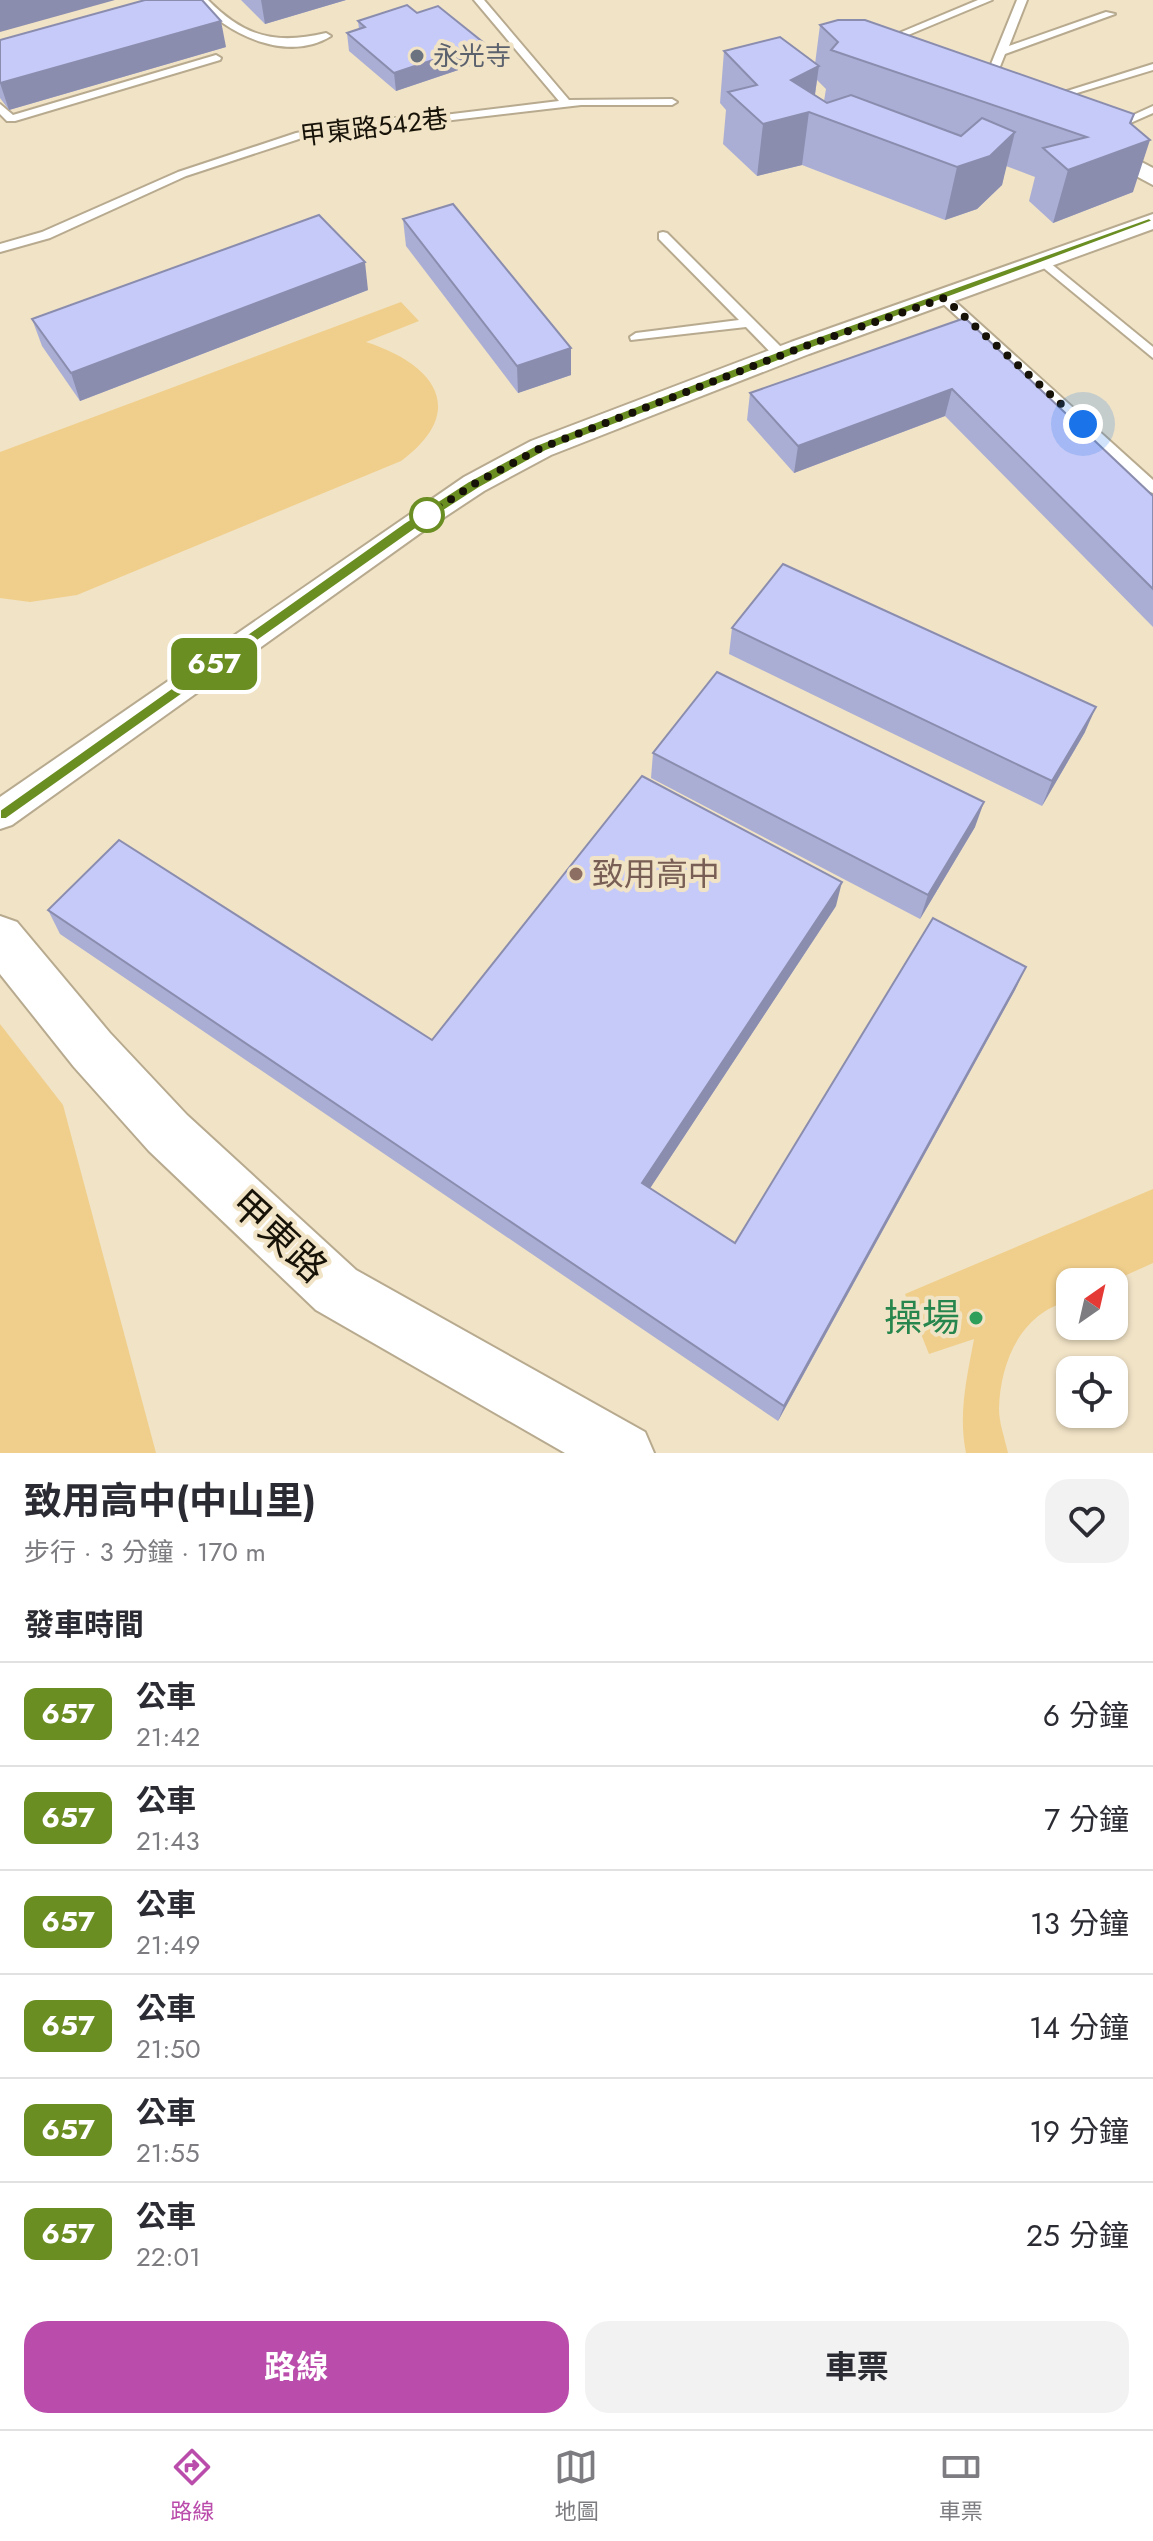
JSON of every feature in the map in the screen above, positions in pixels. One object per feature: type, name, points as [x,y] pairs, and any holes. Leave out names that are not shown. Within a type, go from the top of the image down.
[{"type":"street","points":[[1080,141],[1103,149],[1153,178]]},
{"type":"street","points":[[0,815],[474,484],[541,448],[781,355],[1153,221]]},
{"type":"street","name":"甲東路","points":[[0,937],[92,1050],[168,1133],[336,1290],[624,1453]]},
{"type":"lane","points":[[479,0],[567,104]]},
{"type":"lane","points":[[873,46],[987,0]]},
{"type":"lane","points":[[985,92],[1022,0]]},
{"type":"lane","points":[[189,1],[231,29],[253,36],[292,43],[326,36]]},
{"type":"lane","points":[[1001,52],[1110,14]]},
{"type":"lane","points":[[0,107],[11,119],[216,58]]},
{"type":"lane","points":[[1047,99],[1153,67]]},
{"type":"lane","name":"甲東路542巷","points":[[0,248],[46,235],[182,174],[300,135],[363,123],[444,118],[567,104],[672,102]]},
{"type":"lane","points":[[1109,128],[1153,109]]},
{"type":"lane","points":[[663,236],[781,355]]},
{"type":"lane","points":[[1044,262],[1153,354]]},
{"type":"lane","points":[[944,298],[1153,488]]},
{"type":"lane","points":[[636,337],[749,323]]},
{"type":"shaded area","points":[[401,302],[419,321],[366,342],[409,362],[425,375],[434,390],[438,406],[434,423],[422,442],[401,461],[77,595],[30,602],[0,598],[0,452]]},
{"type":"shaded area","points":[[0,1024],[63,1105],[156,1453],[0,1453]]},
{"type":"shaded area","name":"操場","points":[[1153,1189],[1153,1263],[1128,1274],[1128,1268],[1056,1268],[1056,1306],[1038,1316],[1026,1328],[1016,1342],[1004,1374],[999,1409],[1008,1453],[966,1453],[963,1410],[974,1339],[929,1354],[905,1294]]},
{"type":"building","points":[[145,0],[202,0],[221,21],[0,83],[0,40]]},
{"type":"building","points":[[407,5],[417,13],[438,6],[484,43],[394,73],[347,33],[365,27],[358,21]]},
{"type":"building","points":[[838,20],[865,20],[1134,114],[1130,123],[1150,140],[1068,170],[1043,148],[1087,137],[831,50],[838,42],[820,25]]},
{"type":"building","points":[[780,37],[819,66],[791,80],[827,103],[851,95],[961,136],[982,118],[1015,132],[990,156],[957,167],[809,112],[763,124],[728,92],[757,85],[724,51]]},
{"type":"building","points":[[453,204],[571,348],[517,366],[403,219]]},
{"type":"building","points":[[319,215],[365,262],[71,373],[32,319]]},
{"type":"building","points":[[965,318],[1153,496],[1153,589],[952,389],[798,446],[750,393]]},
{"type":"building","points":[[783,564],[1096,707],[1052,781],[732,628]]},
{"type":"building","points":[[717,672],[984,802],[928,895],[653,753]]},
{"type":"building","points":[[642,776],[842,882],[642,1183],[735,1243],[933,918],[1026,967],[784,1406],[48,910],[119,840],[432,1040]]},
{"type":"bus line","name":"657","points":[[0,815],[409,527],[474,484],[541,448],[800,348],[1153,221]]},
{"type":"place","name":"永光寺","points":[[417,56]]},
{"type":"place","name":"致用高中","points":[[576,874]]},
{"type":"place","name":"操場","points":[[976,1318]]},
{"type":"route","points":[[427,515],[474,484],[541,448],[800,348],[944,298],[1083,424]]}]
